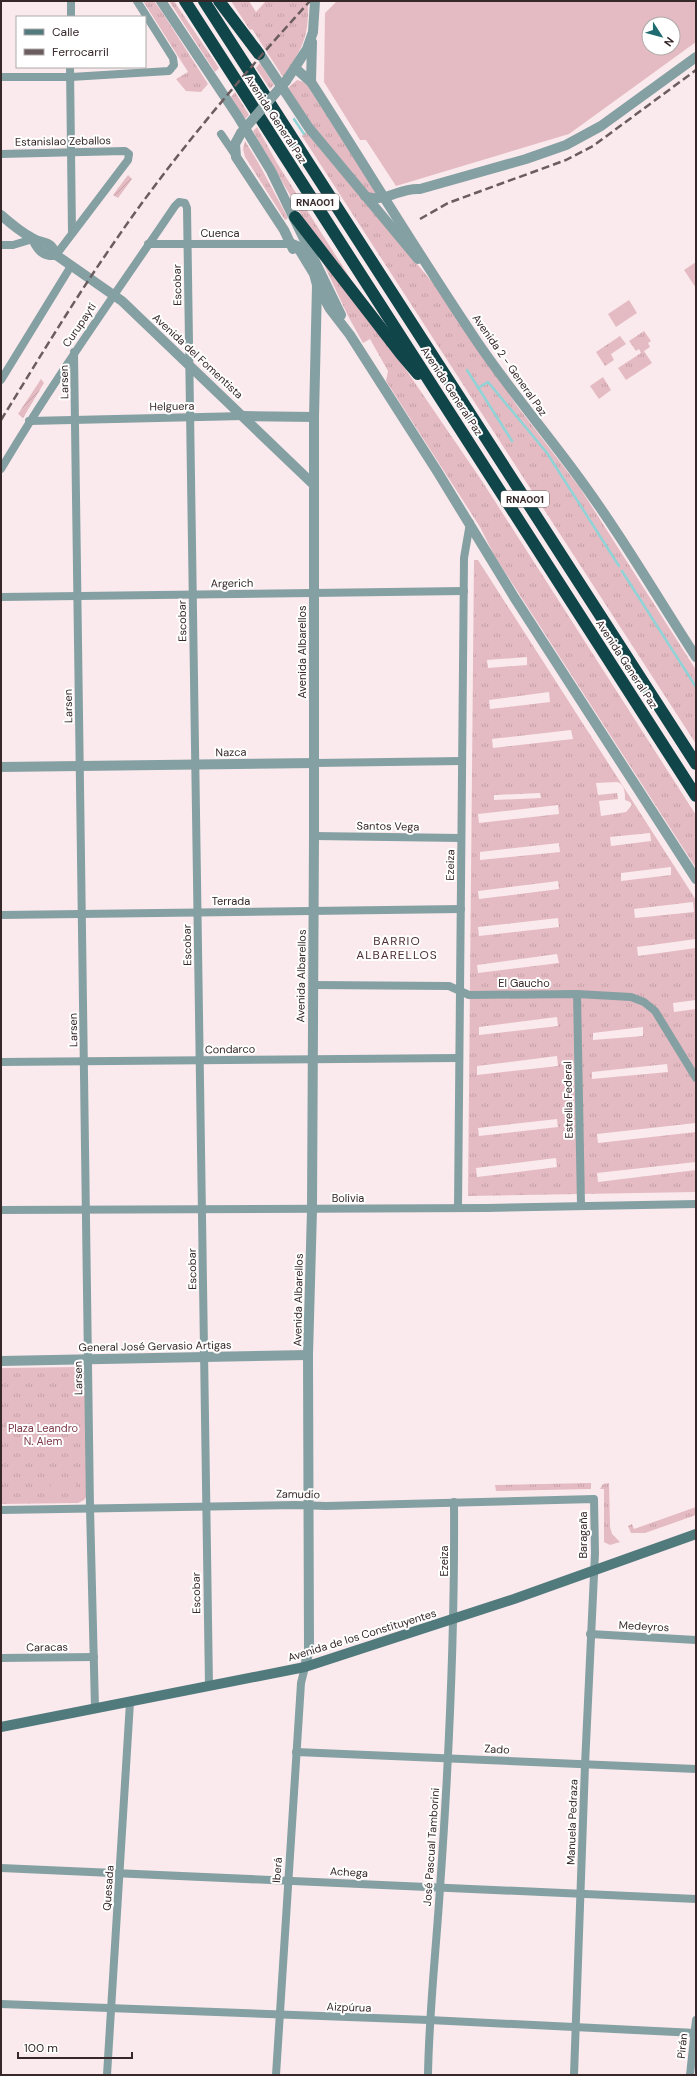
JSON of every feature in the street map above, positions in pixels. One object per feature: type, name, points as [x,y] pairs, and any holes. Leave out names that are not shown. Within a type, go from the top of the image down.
[{"type":"highway","name":"Avenida General Paz","points":[[185,1],[696,796]]},
{"type":"highway","name":"Avenida General Paz","points":[[204,1],[696,764]]},
{"type":"highway","points":[[219,1],[259,54]]},
{"type":"highway","points":[[294,217],[401,354],[444,403]]},
{"type":"main road","name":"Avenida de los Constituyentes","points":[[1,1727],[305,1667],[455,1619],[696,1534]]},
{"type":"street","points":[[71,1],[71,16]]},
{"type":"street","points":[[1,78],[71,77],[166,72],[174,65],[174,58],[137,1]]},
{"type":"street","points":[[161,1],[251,137],[271,170],[350,335]]},
{"type":"street","name":"Avenida General Paz","points":[[226,1],[259,54],[310,128],[364,196],[433,275]]},
{"type":"street","points":[[311,82],[315,1]]},
{"type":"street","points":[[236,157],[235,144],[241,133],[286,81],[307,49],[313,32]]},
{"type":"street","points":[[395,213],[395,205],[399,199],[420,189],[526,159],[566,145],[601,126],[696,57]]},
{"type":"street","points":[[56,255],[72,233],[70,68]]},
{"type":"street","name":"Avenida 2 - General Paz","points":[[295,68],[311,82],[433,275],[501,376],[583,484],[696,657]]},
{"type":"street","points":[[221,134],[292,244],[292,249],[317,285],[330,309],[350,335],[470,523],[510,591],[696,879]]},
{"type":"street","name":"Estanislao Zeballos","points":[[1,154],[125,151],[129,154],[128,160],[72,233]]},
{"type":"street","points":[[364,196],[374,198],[385,197],[414,188],[420,189]]},
{"type":"street","name":"Curupaytí","points":[[1,470],[29,421],[113,294],[178,202],[185,203]]},
{"type":"street","name":"Escobar","points":[[185,203],[188,208],[187,244],[205,1358],[205,1506],[209,1686]]},
{"type":"street","name":"Avenida del Fomentista","points":[[1,215],[33,239],[38,249],[47,256],[56,255],[113,294],[244,416],[314,485]]},
{"type":"street","points":[[1,245],[13,245],[33,239]]},
{"type":"street","name":"Cuenca","points":[[148,244],[292,244]]},
{"type":"street","points":[[1,380],[71,266]]},
{"type":"street","name":"Avenida Albarellos","points":[[305,1667],[309,1649],[308,1355],[312,1210],[315,763],[314,417],[317,285]]},
{"type":"street","name":"Larsen","points":[[74,351],[90,1508],[95,1708]]},
{"type":"street","name":"Helguera","points":[[29,421],[244,416],[314,417]]},
{"type":"street","name":"Ezeiza","points":[[458,1208],[464,554],[470,523]]},
{"type":"street","name":"Argerich","points":[[1,597],[464,591]]},
{"type":"street","name":"Nazca","points":[[1,767],[462,761]]},
{"type":"street","name":"Santos Vega","points":[[314,836],[461,838]]},
{"type":"street","name":"Terrada","points":[[1,915],[460,909]]},
{"type":"street","name":"El Gaucho","points":[[313,985],[450,986],[469,995],[577,994],[631,997],[644,1002],[658,1015],[696,1078]]},
{"type":"street","name":"Estrella Federal","points":[[577,994],[581,1205]]},
{"type":"street","name":"Condarco","points":[[1,1062],[84,1060],[200,1061],[312,1058],[459,1058]]},
{"type":"street","name":"Bolivia","points":[[1,1210],[202,1208],[312,1210],[696,1204]]},
{"type":"street","name":"General José Gervasio Artigas","points":[[1,1360],[205,1358],[308,1355]]},
{"type":"street","name":"Zamudio","points":[[1,1510],[309,1504],[326,1506],[594,1499]]},
{"type":"street","name":"Baragaña","points":[[594,1499],[594,1570]]},
{"type":"street","name":"Ezeiza","points":[[454,1502],[455,1619]]},
{"type":"street","name":"Manuela Pedraza","points":[[574,2075],[590,1634],[594,1570]]},
{"type":"street","name":"José Pascual Tamborini","points":[[428,2075],[429,2020],[440,1888],[455,1619]]},
{"type":"street","name":"Medeyros","points":[[590,1634],[696,1640]]},
{"type":"street","name":"Caracas","points":[[1,1658],[94,1657]]},
{"type":"street","name":"Iberá","points":[[276,2075],[296,1752],[301,1683],[305,1667]]},
{"type":"street","name":"Quesada","points":[[107,2075],[130,1702]]},
{"type":"street","name":"Zado","points":[[296,1752],[696,1769]]},
{"type":"street","name":"Achega","points":[[1,1868],[696,1899]]},
{"type":"street","name":"Aizpúrua","points":[[1,2004],[280,2016],[429,2020],[695,2033]]},
{"type":"street","name":"Pirán","points":[[690,2075],[696,2020]]},
{"type":"green space","points":[[143,1],[154,1],[208,84],[201,92],[186,91],[176,79],[188,72]]},
{"type":"green space","points":[[169,1],[174,1],[219,68],[215,72]]},
{"type":"green space","points":[[231,1],[249,1],[256,12],[266,1],[308,1],[306,33],[300,50],[283,77],[252,29],[250,30]]},
{"type":"green space","points":[[337,1],[696,1],[696,42],[681,53],[681,16],[641,16],[641,56],[677,56],[569,134],[396,186],[366,140],[360,140],[324,82],[325,13]]},
{"type":"green space","points":[[260,63],[274,85],[270,89],[256,68]]},
{"type":"green space","points":[[297,80],[304,82],[307,85],[377,194],[371,195],[315,128],[288,88]]},
{"type":"green space","points":[[235,92],[249,115],[245,119],[231,97]]},
{"type":"green space","points":[[257,127],[277,163],[366,303],[321,245],[302,216],[253,131]]},
{"type":"green space","points":[[306,132],[433,283],[518,407],[580,488],[696,670],[696,744],[302,136]]},
{"type":"green space","points":[[245,141],[288,218],[285,220],[245,157],[243,149]]},
{"type":"green space","points":[[128,175],[132,179],[118,198],[113,195]]},
{"type":"green space","points":[[319,254],[400,361],[482,481],[696,815],[696,868],[494,555],[480,527],[386,381],[388,371],[370,339],[363,343],[348,316]]},
{"type":"green space","points":[[696,262],[696,288],[684,270]]},
{"type":"green space","points":[[629,300],[637,313],[616,327],[608,314]]},
{"type":"green space","points":[[644,331],[651,341],[648,343],[650,347],[644,351],[652,363],[626,380],[618,368],[641,353],[639,349],[636,351],[629,341]]},
{"type":"green space","points":[[620,336],[626,344],[611,354],[614,360],[605,366],[596,352]]},
{"type":"green space","points":[[603,377],[611,390],[599,399],[590,386]]},
{"type":"green space","points":[[41,379],[44,383],[23,418],[18,414]]},
{"type":"green space","points":[[474,560],[478,560],[696,900],[696,939],[637,947],[638,956],[696,948],[696,1000],[673,1003],[674,1012],[696,1009],[696,1123],[597,1134],[598,1143],[696,1132],[696,1162],[597,1173],[598,1182],[696,1170],[696,1192],[468,1196]],"holes":[[[527,657],[527,665],[488,668],[487,660]],[[549,692],[550,702],[490,709],[489,700]],[[571,730],[573,739],[493,748],[492,739]],[[596,783],[620,783],[624,789],[625,800],[630,802],[632,805],[626,812],[601,816],[599,801],[618,799],[617,793],[598,795]],[[540,793],[541,798],[494,800],[494,795]],[[558,805],[559,814],[479,823],[478,814]],[[650,833],[651,841],[611,846],[610,837]],[[559,843],[560,852],[480,860],[480,852]],[[671,867],[671,875],[621,881],[621,873]],[[558,881],[559,889],[479,899],[478,891]],[[693,902],[694,912],[635,918],[634,909]],[[558,918],[559,927],[479,936],[478,927]],[[557,954],[559,963],[478,973],[477,965]],[[557,1017],[558,1026],[479,1035],[479,1027]],[[643,1027],[643,1036],[593,1040],[593,1033]],[[557,1056],[558,1066],[477,1075],[477,1066]],[[667,1064],[668,1072],[592,1079],[592,1072]],[[557,1119],[558,1127],[479,1136],[478,1128]],[[556,1158],[557,1167],[477,1177],[476,1168]]]},
{"type":"green space","name":"Plaza Leandro N. Alem","points":[[80,1367],[85,1373],[87,1496],[84,1500],[78,1503],[1,1504],[1,1368]]},
{"type":"green space","points":[[76,1478],[76,1492],[51,1493],[50,1479]]},
{"type":"green space","points":[[591,1483],[591,1489],[496,1491],[495,1485]]},
{"type":"green space","points":[[609,1483],[610,1527],[612,1534],[620,1542],[610,1545],[604,1542],[604,1489],[600,1489],[603,1484]]},
{"type":"green space","points":[[696,1507],[696,1515],[645,1533],[631,1533],[628,1526],[632,1524],[634,1529]]},
{"type":"waterway","points":[[294,119],[304,134]]},
{"type":"waterway","points":[[467,370],[512,441]]},
{"type":"waterway","points":[[478,388],[488,382],[547,453],[619,566]]},
{"type":"waterway","points":[[622,571],[696,687]]},
{"type":"railway","points":[[1,420],[82,290],[157,183],[231,90],[310,1]]},
{"type":"railway","points":[[420,219],[448,203],[566,160],[593,146],[696,70]]},
{"type":"district","name":"BARRIO ALBARELLOS","points":[[397,948]]}]
